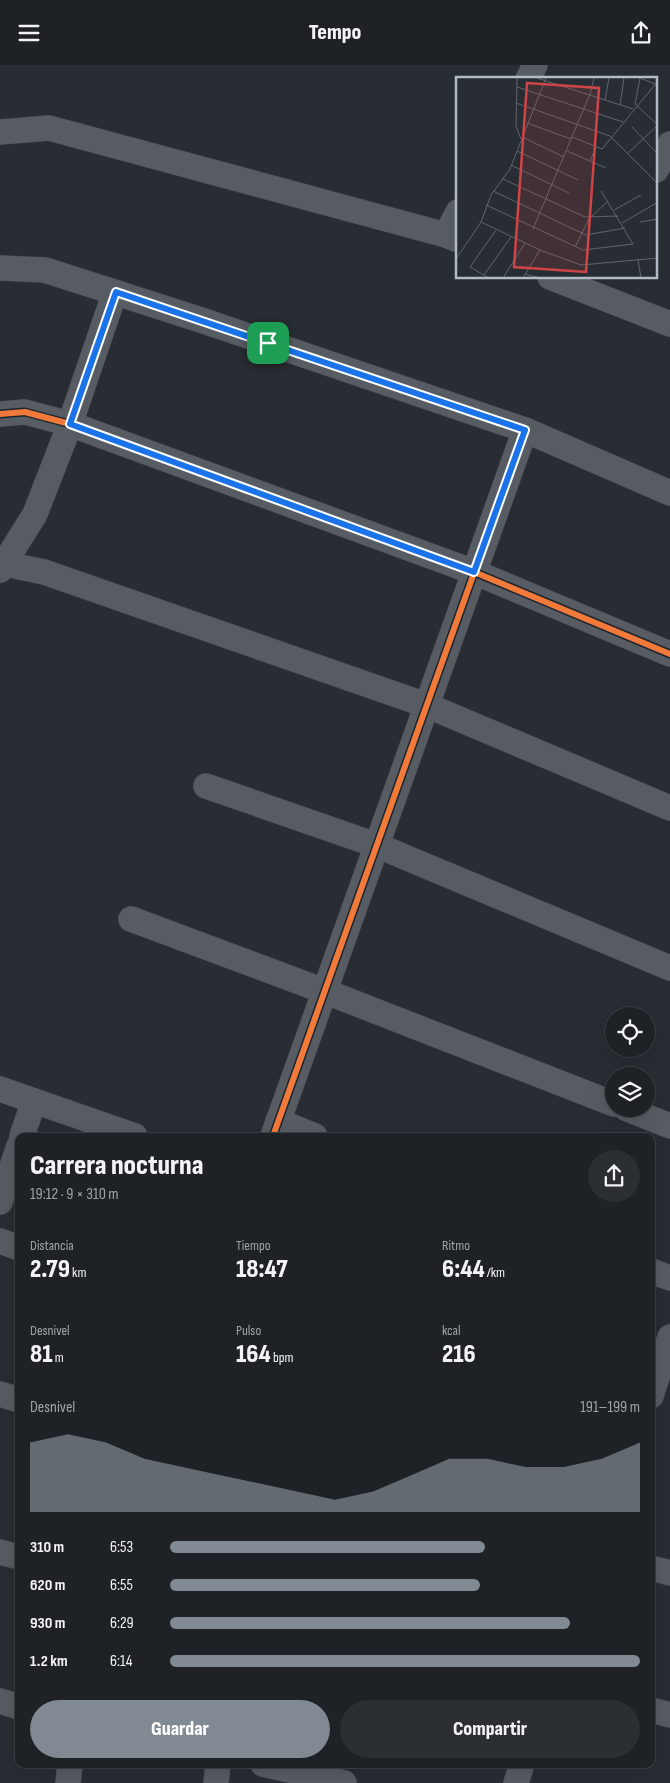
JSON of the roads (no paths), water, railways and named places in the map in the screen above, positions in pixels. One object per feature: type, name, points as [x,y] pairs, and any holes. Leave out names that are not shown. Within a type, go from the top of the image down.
[{"type":"street","points":[[529,77],[535,65]]},
{"type":"street","points":[[0,132],[49,128],[452,237],[456,220]]},
{"type":"street","points":[[658,166],[670,144]]},
{"type":"street","points":[[0,268],[46,270],[116,292],[525,430],[670,493]]},
{"type":"street","points":[[560,279],[595,286],[670,323]]},
{"type":"street","points":[[116,292],[70,424],[35,514],[1,566],[44,572],[426,705],[670,808]]},
{"type":"street","points":[[0,414],[25,412],[70,424],[474,572],[670,654]]},
{"type":"street","points":[[298,1133],[275,1129],[525,430]]},
{"type":"street","points":[[206,786],[376,845],[670,968]]},
{"type":"street","points":[[131,919],[324,991],[605,1100]]},
{"type":"street","points":[[0,1089],[126,1133]]},
{"type":"street","points":[[23,1133],[34,1101]]},
{"type":"street","points":[[647,1117],[670,1126]]},
{"type":"street","points":[[0,1202],[15,1158]]},
{"type":"street","points":[[0,1241],[15,1246]]},
{"type":"street","points":[[655,1272],[670,1278]]},
{"type":"street","points":[[655,1384],[670,1337]]},
{"type":"street","points":[[0,1394],[15,1399]]},
{"type":"street","points":[[0,1552],[15,1556]]},
{"type":"street","points":[[655,1569],[670,1573]]},
{"type":"street","points":[[0,1701],[15,1706]]},
{"type":"street","points":[[655,1711],[670,1715]]},
{"type":"street","points":[[68,1783],[70,1768]]},
{"type":"street","points":[[216,1783],[218,1768]]},
{"type":"street","points":[[280,1768],[344,1783]]},
{"type":"street","points":[[516,1783],[521,1768]]}]
